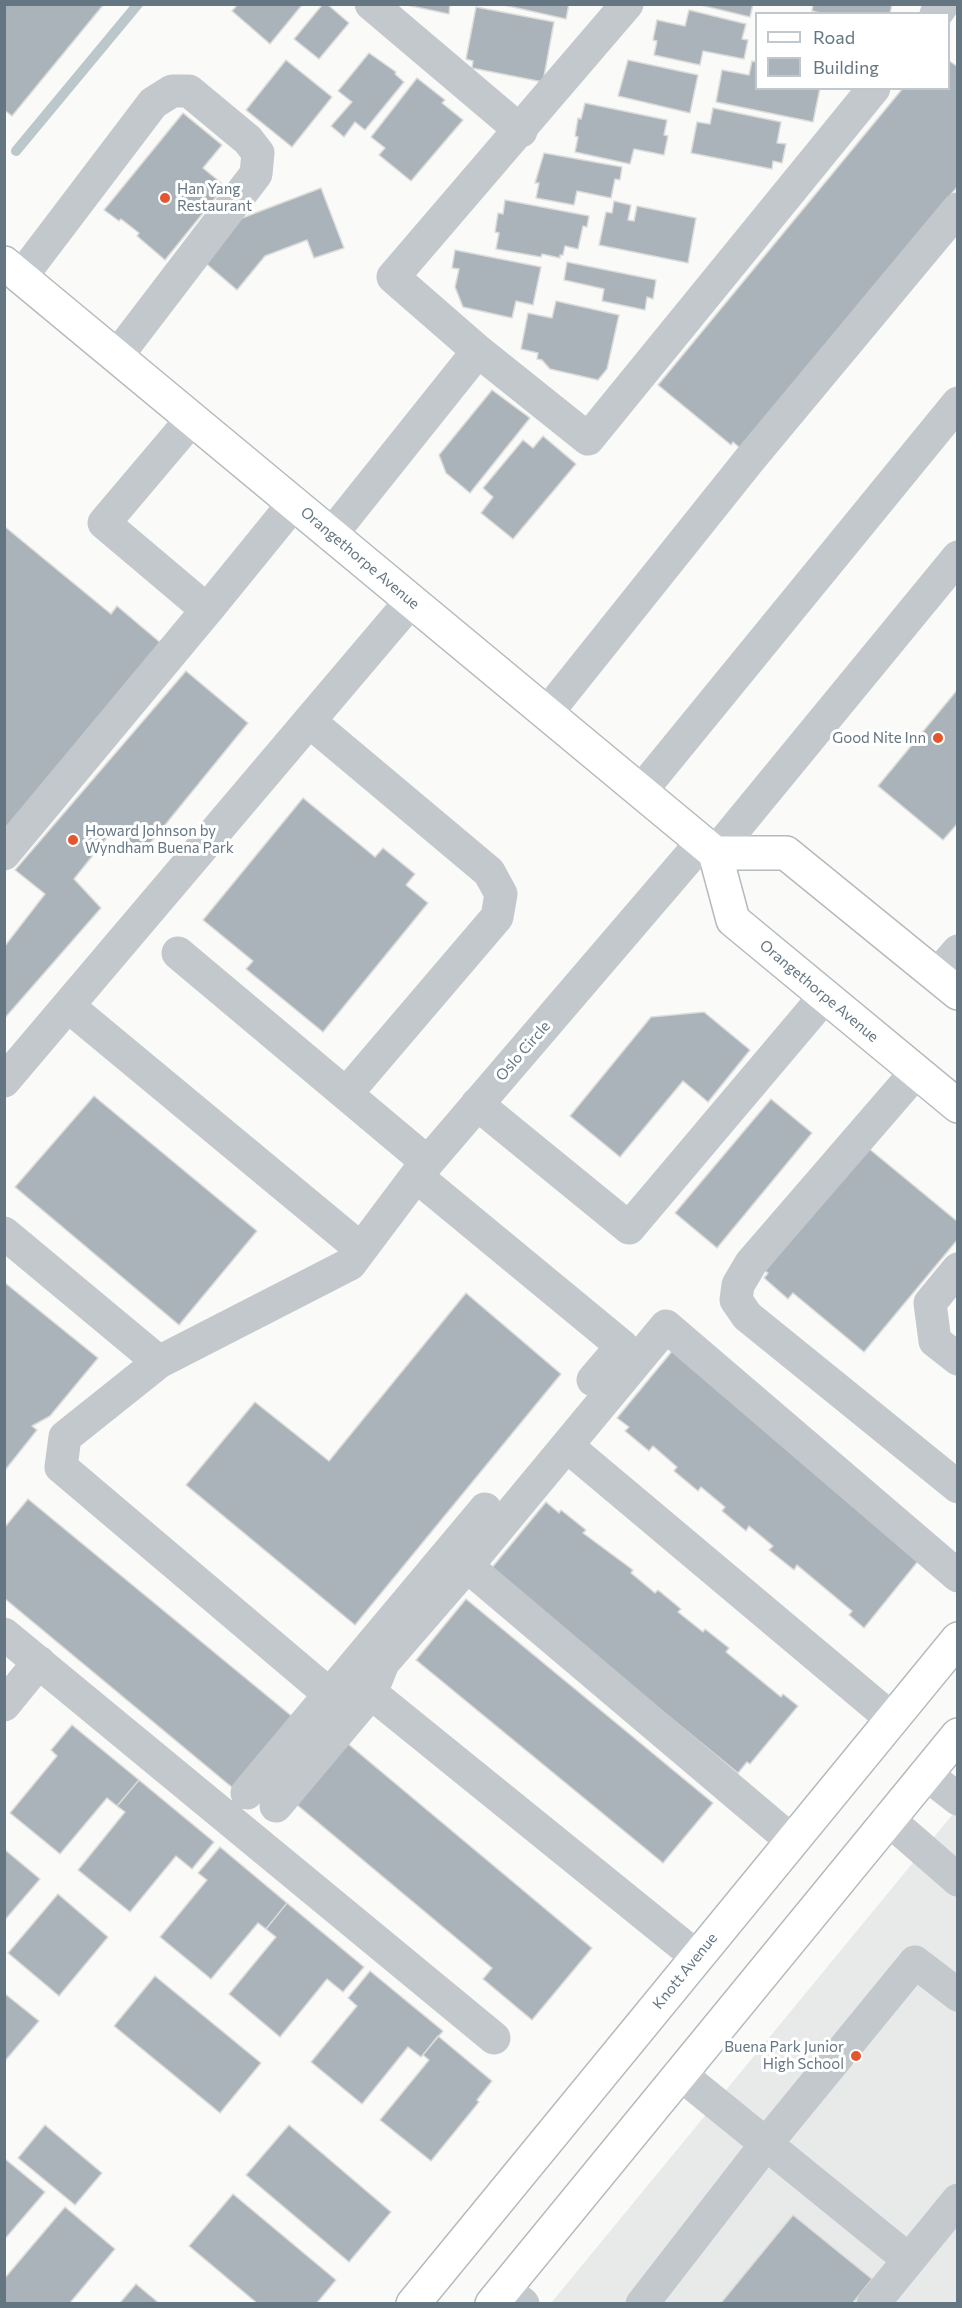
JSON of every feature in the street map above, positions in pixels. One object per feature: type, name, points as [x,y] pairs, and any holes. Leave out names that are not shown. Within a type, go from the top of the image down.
[{"type":"main road","name":"Orangethorpe Avenue","points":[[13,270],[709,848],[733,920],[957,1106]]},
{"type":"main road","points":[[709,848],[786,853],[950,973]]},
{"type":"main road","name":"Knott Avenue","points":[[413,2304],[957,1639]]},
{"type":"main road","points":[[506,2299],[680,2074],[957,1735]]},
{"type":"street","points":[[371,4],[521,131]]},
{"type":"street","points":[[627,4],[521,131],[393,278],[478,351],[588,439],[872,90]]},
{"type":"street","points":[[13,270],[153,103],[172,91],[189,91],[240,133],[258,153],[256,174],[117,356]]},
{"type":"street","points":[[547,713],[750,459],[957,209]]},
{"type":"street","points":[[331,535],[478,351]]},
{"type":"street","points":[[641,791],[957,403]]},
{"type":"street","points":[[192,418],[104,523],[207,610]]},
{"type":"street","points":[[4,854],[294,503]]},
{"type":"street","name":"Oslo Circle","points":[[355,1257],[421,1169],[709,848],[957,557]]},
{"type":"street","points":[[4,1081],[411,601]]},
{"type":"street","points":[[309,721],[489,872],[501,894],[497,917],[346,1094]]},
{"type":"street","points":[[178,953],[346,1094],[421,1169],[622,1346],[329,1694],[261,1799],[371,1693],[383,1663],[467,1566],[666,1326],[957,1576]]},
{"type":"street","points":[[477,1104],[628,1228],[825,996]]},
{"type":"street","points":[[68,1006],[355,1257],[159,1362],[65,1437],[62,1467],[329,1694]]},
{"type":"street","points":[[916,1071],[751,1263],[738,1285],[736,1300],[747,1316],[957,1487]]},
{"type":"street","points":[[4,1233],[159,1362]]},
{"type":"street","points":[[957,1269],[930,1303],[935,1341],[957,1359]]},
{"type":"street","points":[[567,1446],[892,1719]]},
{"type":"street","points":[[467,1566],[792,1841]]},
{"type":"street","points":[[4,1634],[494,2038]]},
{"type":"street","points":[[4,1705],[39,1662]]},
{"type":"street","points":[[371,1693],[697,1957]]},
{"type":"street","points":[[926,1774],[957,1799]]},
{"type":"street","points":[[888,1819],[957,1880]]},
{"type":"street","points":[[642,2304],[766,2144],[915,1962],[957,1995]]},
{"type":"street","points":[[680,2074],[909,2260]]},
{"type":"street","points":[[873,2304],[957,2200]]},
{"type":"shaded area","name":"Buena Park Junior High School","points":[[957,1809],[957,2303],[551,2303]]},
{"type":"building","points":[[4,4],[104,4],[12,116],[4,110]]},
{"type":"building","points":[[238,4],[302,5],[270,44],[232,11]]},
{"type":"building","points":[[323,4],[327,4],[349,23],[319,59],[294,39]]},
{"type":"building","points":[[402,4],[450,4],[449,14]]},
{"type":"building","points":[[499,4],[569,4],[566,19]]},
{"type":"building","points":[[696,4],[753,4],[750,17]]},
{"type":"building","points":[[813,4],[892,4],[890,12],[812,11]]},
{"type":"building","points":[[476,7],[554,22],[543,82],[472,68],[473,61],[466,59]]},
{"type":"building","points":[[689,10],[746,24],[742,39],[748,40],[744,59],[703,51],[700,65],[654,55],[657,41],[653,40],[657,20],[685,26]]},
{"type":"building","points":[[369,53],[396,72],[395,74],[404,82],[365,130],[355,122],[344,137],[331,126],[352,102],[338,91]]},
{"type":"building","points":[[286,60],[332,97],[292,147],[246,110]]},
{"type":"building","points":[[628,60],[698,75],[690,113],[618,96]]},
{"type":"building","points":[[752,61],[755,62],[755,90],[820,90],[813,122],[716,102],[722,70],[749,75]]},
{"type":"building","points":[[950,61],[958,67],[958,186],[740,448],[733,442],[731,445],[658,385],[901,90],[950,90]]},
{"type":"building","points":[[417,78],[445,100],[442,103],[463,120],[411,181],[379,155],[385,148],[371,137]]},
{"type":"building","points":[[585,103],[667,120],[664,135],[668,136],[664,155],[634,149],[630,164],[575,152],[578,118],[581,119]]},
{"type":"building","points":[[713,108],[781,122],[777,143],[786,144],[782,163],[773,161],[772,169],[691,153],[697,122],[710,124]]},
{"type":"building","name":"Han Yang Restaurant","points":[[183,113],[222,145],[203,168],[225,186],[165,260],[137,236],[139,233],[121,219],[119,221],[104,210]]},
{"type":"building","points":[[544,153],[622,167],[620,180],[615,179],[611,198],[577,191],[574,205],[536,198],[539,183],[535,183]]},
{"type":"building","points":[[321,188],[344,248],[314,258],[307,240],[265,256],[237,290],[202,260],[237,220]]},
{"type":"building","points":[[505,200],[589,216],[587,227],[583,226],[578,249],[565,246],[560,258],[496,249],[499,233],[495,232],[498,213],[503,214]]},
{"type":"building","points":[[614,201],[631,205],[628,220],[634,221],[637,206],[696,218],[688,263],[599,245],[606,212],[612,213]]},
{"type":"building","points":[[455,250],[541,267],[533,305],[516,301],[512,318],[463,307],[455,287],[459,269],[452,268]]},
{"type":"building","points":[[567,262],[656,280],[653,299],[647,297],[645,310],[602,301],[604,289],[564,280]]},
{"type":"building","points":[[556,301],[619,315],[607,369],[598,380],[550,369],[542,360],[537,359],[538,353],[521,349],[528,313],[552,318]]},
{"type":"building","points":[[492,390],[530,418],[470,493],[446,473],[439,455]]},
{"type":"building","points":[[543,436],[576,464],[513,539],[481,513],[493,497],[483,488],[523,440],[533,448]]},
{"type":"building","points":[[4,526],[111,614],[117,606],[162,644],[4,835]]},
{"type":"building","name":"Howard Johnson by Wyndham Buena Park","points":[[186,671],[248,723],[143,852],[114,829],[74,879],[101,908],[4,1019],[4,947],[45,894],[15,870]]},
{"type":"building","name":"Good Nite Inn","points":[[958,689],[958,823],[943,840],[878,786]]},
{"type":"building","points":[[303,798],[375,857],[383,848],[415,874],[406,885],[428,903],[323,1032],[246,969],[253,961],[203,920]]},
{"type":"building","points":[[704,1012],[750,1050],[708,1102],[683,1081],[620,1157],[570,1116],[651,1017]]},
{"type":"building","points":[[94,1096],[257,1231],[179,1325],[15,1187]]},
{"type":"building","points":[[771,1099],[812,1133],[717,1248],[675,1213]]},
{"type":"building","points":[[867,1147],[958,1222],[958,1239],[864,1352],[793,1293],[788,1299],[764,1278],[768,1273],[765,1271]]},
{"type":"building","points":[[4,1282],[98,1358],[50,1416],[32,1426],[37,1430],[6,1469],[4,1468]]},
{"type":"building","points":[[466,1293],[561,1374],[355,1625],[186,1485],[255,1402],[329,1461]]},
{"type":"building","points":[[673,1350],[919,1560],[864,1628],[849,1615],[852,1611],[797,1565],[794,1570],[769,1550],[773,1546],[749,1526],[746,1531],[722,1511],[725,1507],[701,1487],[698,1491],[674,1471],[677,1467],[653,1446],[649,1451],[625,1431],[629,1427],[617,1418]]},
{"type":"building","points":[[28,1499],[294,1718],[234,1789],[4,1598],[4,1528]]},
{"type":"building","points":[[546,1502],[559,1513],[561,1510],[586,1530],[583,1533],[633,1570],[631,1573],[655,1593],[658,1590],[681,1609],[678,1612],[703,1632],[705,1629],[729,1648],[726,1652],[781,1697],[783,1694],[798,1706],[750,1764],[747,1762],[738,1773],[490,1570]]},
{"type":"building","points":[[466,1599],[713,1803],[663,1863],[416,1660]]},
{"type":"building","points":[[72,1725],[139,1780],[117,1806],[107,1798],[60,1854],[10,1813],[57,1756],[51,1750]]},
{"type":"building","points":[[347,1743],[592,1948],[532,2020],[483,1979],[492,1968],[296,1804]]},
{"type":"building","points":[[139,1780],[214,1842],[192,1869],[176,1856],[130,1912],[78,1870],[125,1812],[117,1806]]},
{"type":"building","points":[[220,1847],[287,1903],[266,1929],[258,1923],[211,1979],[160,1937],[207,1880],[198,1873]]},
{"type":"building","points":[[4,1849],[40,1879],[4,1921]]},
{"type":"building","points":[[58,1894],[108,1937],[59,1996],[8,1953]]},
{"type":"building","points":[[287,1903],[364,1967],[343,1992],[327,1979],[280,2037],[229,1994],[276,1937],[266,1929]]},
{"type":"building","points":[[370,1971],[443,2031],[421,2057],[408,2047],[362,2104],[311,2062],[357,2006],[348,1998]]},
{"type":"building","points":[[155,1976],[261,2063],[220,2113],[114,2026]]},
{"type":"building","points":[[4,1993],[39,2021],[4,2062]]},
{"type":"building","points":[[438,2036],[492,2081],[477,2100],[479,2102],[431,2161],[380,2120],[429,2060],[423,2055]]},
{"type":"building","points":[[45,2125],[102,2173],[75,2205],[18,2158]]},
{"type":"building","points":[[289,2125],[391,2212],[349,2262],[246,2175]]},
{"type":"building","points":[[4,2158],[45,2192],[4,2240]]},
{"type":"building","points":[[233,2194],[336,2280],[316,2304],[258,2304],[189,2246]]},
{"type":"building","points":[[65,2207],[115,2249],[69,2304],[4,2304],[4,2279]]},
{"type":"building","points":[[793,2215],[872,2279],[852,2304],[720,2304]]},
{"type":"building","points":[[136,2284],[160,2304],[119,2304]]},
{"type":"waterway","points":[[16,151],[138,4]]},
{"type":"place","name":"Han Yang Restaurant","points":[[165,198]]},
{"type":"place","name":"Good Nite Inn","points":[[938,738]]},
{"type":"place","name":"Howard Johnson by Wyndham Buena Park","points":[[73,840]]},
{"type":"place","name":"Buena Park Junior High School","points":[[856,2056]]}]
